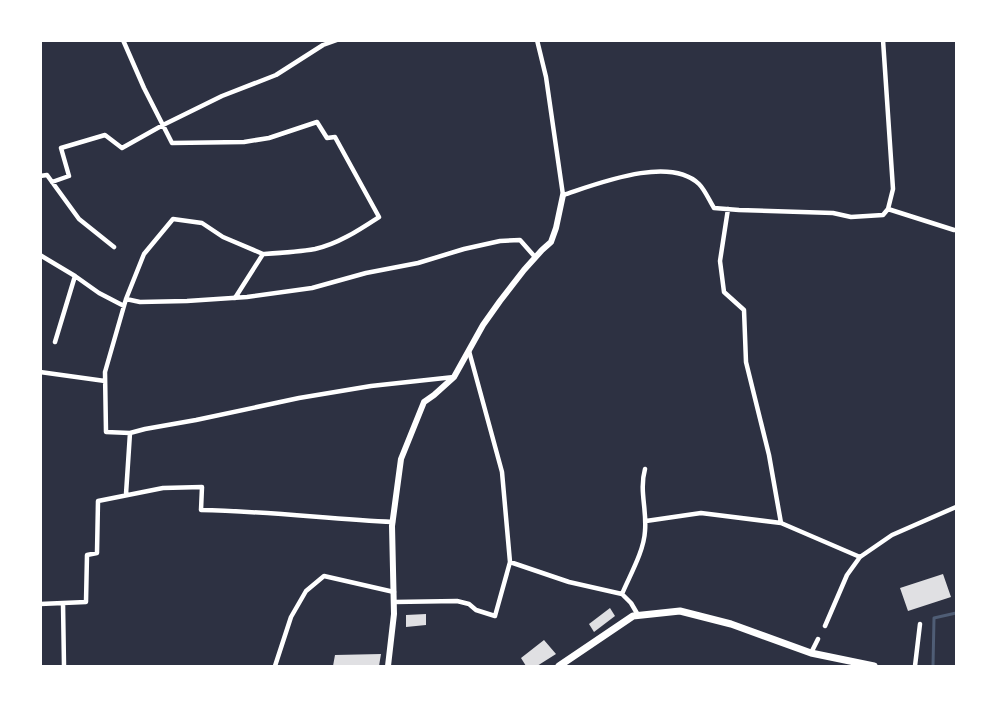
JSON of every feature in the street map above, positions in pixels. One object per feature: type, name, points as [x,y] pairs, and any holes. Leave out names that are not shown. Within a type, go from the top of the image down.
[{"type":"main road","points":[[559,666],[633,616],[680,611],[731,624],[811,653],[874,666]]},
{"type":"street","points":[[123,40],[172,143],[244,142],[269,138],[317,122],[327,138],[335,137],[379,217],[358,231],[331,244],[314,249],[263,254],[222,237],[202,223],[173,219],[144,254],[126,299],[105,372],[106,432],[130,434],[299,398],[371,386],[454,378]]},
{"type":"street","points":[[52,182],[69,176],[60,148],[105,135],[122,148],[222,96],[276,75],[323,45],[337,40]]},
{"type":"street","points":[[388,666],[394,614],[393,522],[401,459],[424,402],[454,378],[483,325],[536,257],[551,242],[556,228],[563,195],[546,77],[537,40]]},
{"type":"street","points":[[563,195],[635,174],[657,171],[677,172],[698,183],[714,208],[826,212],[851,217],[883,215],[888,209],[893,189],[883,40]]},
{"type":"street","points":[[40,176],[47,175],[79,219],[114,247]]},
{"type":"street","points":[[728,209],[720,261],[724,292],[744,310],[746,362],[769,455],[781,522]]},
{"type":"street","points":[[888,209],[957,230]]},
{"type":"street","points":[[126,299],[140,302],[235,298],[312,288],[500,241],[520,240],[536,257]]},
{"type":"street","points":[[235,298],[263,254]]},
{"type":"street","points":[[40,255],[99,293],[124,306]]},
{"type":"street","points":[[55,342],[75,276]]},
{"type":"street","points":[[394,602],[457,601],[495,616],[510,561],[502,472],[469,351]]},
{"type":"street","points":[[40,372],[105,381]]},
{"type":"street","points":[[126,494],[130,434]]},
{"type":"street","points":[[622,594],[643,545],[646,521],[642,501],[642,479],[645,469]]},
{"type":"street","points":[[40,604],[86,602],[87,555],[97,553],[98,501],[126,494],[163,488],[202,487],[201,510],[393,522]]},
{"type":"street","points":[[825,626],[847,575],[860,557],[892,535],[957,507]]},
{"type":"street","points":[[646,521],[701,513],[781,522],[860,557]]},
{"type":"street","points":[[510,561],[568,582],[622,594],[638,615]]},
{"type":"street","points":[[276,666],[291,617],[306,591],[324,576],[394,592]]},
{"type":"street","points":[[63,603],[64,666]]},
{"type":"street","points":[[915,666],[920,624]]},
{"type":"street","points":[[811,653],[818,639]]},
{"type":"building","points":[[943,574],[951,597],[908,611],[900,588]]},
{"type":"building","points":[[610,608],[615,616],[594,632],[589,624]]},
{"type":"building","points":[[426,614],[426,625],[406,627],[406,615]]},
{"type":"building","points":[[544,640],[556,654],[537,666],[526,666],[521,658]]},
{"type":"building","points":[[381,654],[379,666],[333,666],[335,655]]},
{"type":"waterway","points":[[933,666],[934,618],[956,613]]}]
